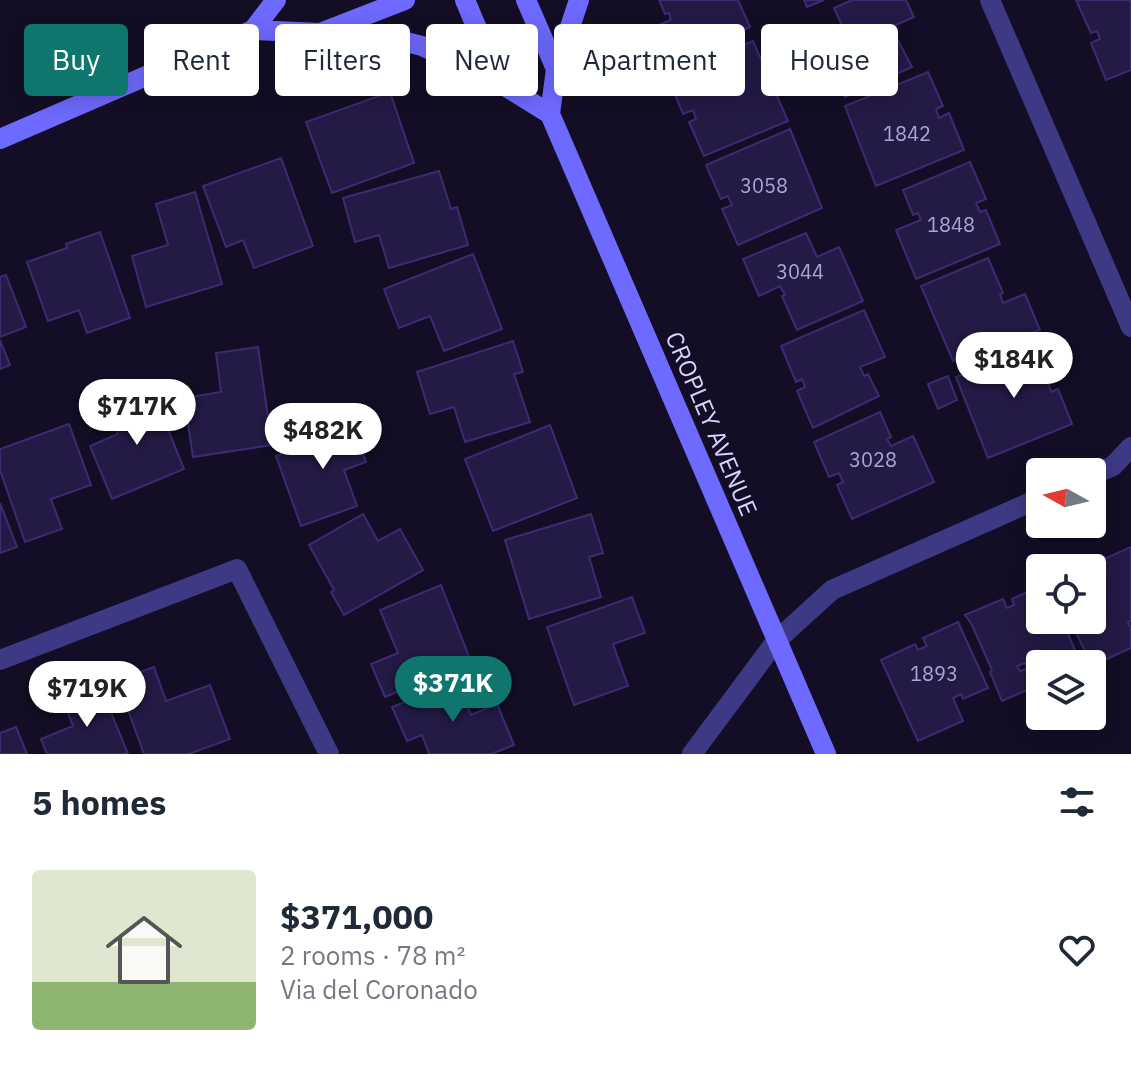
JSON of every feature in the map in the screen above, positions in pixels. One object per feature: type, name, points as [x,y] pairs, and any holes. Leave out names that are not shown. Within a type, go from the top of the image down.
[{"type":"main road","points":[[258,24],[276,0]]},
{"type":"main road","points":[[343,24],[405,0]]},
{"type":"main road","points":[[465,0],[475,24]]},
{"type":"main road","points":[[526,0],[554,64]]},
{"type":"main road","points":[[571,24],[579,0]]},
{"type":"main road","points":[[0,139],[144,77]]},
{"type":"main road","points":[[521,96],[550,114],[554,84]]},
{"type":"main road","name":"CROPLEY AVENUE","points":[[550,114],[826,754]]},
{"type":"street","points":[[990,0],[1131,327]]},
{"type":"street","points":[[1106,469],[1131,447]]},
{"type":"street","points":[[692,754],[776,641],[832,590],[1026,504]]},
{"type":"street","points":[[0,660],[237,569],[329,754]]},
{"type":"building","points":[[659,0],[738,0],[750,27],[745,29],[745,24],[661,24],[671,20],[669,13],[665,14]]},
{"type":"building","points":[[804,0],[824,0],[807,7]]},
{"type":"building","points":[[852,0],[906,0],[914,17],[898,24],[841,24],[834,8]]},
{"type":"building","points":[[1076,0],[1131,0],[1131,70],[1106,80],[1091,43],[1100,39],[1097,31],[1091,33]]},
{"type":"building","points":[[898,40],[912,67],[898,73]]},
{"type":"building","points":[[753,41],[761,59],[761,96],[777,96],[788,121],[704,156],[689,122],[696,119],[693,110],[683,114],[676,96],[745,96],[745,44]]},
{"type":"building","points":[[928,72],[943,106],[936,109],[939,118],[949,113],[964,150],[876,186],[845,106],[869,96],[898,96],[898,84]]},
{"type":"building","points":[[379,96],[391,96],[414,163],[332,193],[306,122]]},
{"type":"building","points":[[790,129],[822,208],[738,245],[722,209],[732,205],[728,196],[721,199],[706,165]]},
{"type":"building","points":[[281,158],[313,246],[254,268],[243,240],[226,247],[203,186]]},
{"type":"building","points":[[970,162],[986,199],[976,203],[980,212],[986,210],[1000,244],[916,279],[896,230],[921,220],[918,213],[913,215],[903,190]]},
{"type":"building","points":[[439,171],[451,209],[457,207],[468,245],[389,268],[379,235],[355,242],[343,198]]},
{"type":"building","points":[[195,192],[222,284],[146,307],[132,256],[168,245],[156,204]]},
{"type":"building","points":[[100,232],[130,318],[87,333],[79,310],[48,321],[27,262]]},
{"type":"building","points":[[806,233],[817,257],[839,247],[863,301],[797,330],[780,286],[759,296],[743,259]]},
{"type":"building","points":[[473,254],[502,329],[444,351],[430,316],[399,328],[384,289]]},
{"type":"building","points":[[988,258],[1003,293],[1000,294],[1003,303],[1025,294],[1040,330],[953,361],[921,286]]},
{"type":"building","points":[[6,275],[26,327],[0,337],[0,277]]},
{"type":"building","points":[[864,310],[885,357],[860,367],[864,376],[868,374],[879,396],[813,428],[797,391],[805,387],[802,379],[796,382],[781,346]]},
{"type":"building","points":[[0,340],[10,365],[0,369]]},
{"type":"building","points":[[513,341],[523,372],[514,374],[530,422],[465,442],[454,407],[430,414],[417,372]]},
{"type":"building","points":[[1042,341],[1057,379],[1048,383],[1051,392],[1058,389],[1072,424],[988,458],[956,377]]},
{"type":"building","points":[[258,347],[272,445],[193,457],[184,398],[221,392],[216,353]]},
{"type":"building","points":[[948,376],[957,400],[938,409],[928,384]]},
{"type":"building","points":[[152,390],[184,469],[112,499],[90,446],[118,434],[107,408]]},
{"type":"building","points":[[880,412],[891,437],[887,439],[891,446],[913,436],[934,482],[852,519],[837,485],[843,482],[839,473],[829,477],[814,442]]},
{"type":"building","points":[[348,413],[366,462],[344,470],[357,506],[301,526],[276,456],[319,440],[314,425]]},
{"type":"building","points":[[69,424],[91,485],[51,499],[62,529],[25,542],[0,470],[0,449]]},
{"type":"building","points":[[550,425],[577,498],[493,531],[465,459]]},
{"type":"building","points":[[0,503],[17,547],[0,553]]},
{"type":"building","points":[[363,514],[378,541],[400,529],[423,570],[344,615],[309,545]]},
{"type":"building","points":[[591,514],[603,553],[589,557],[601,597],[529,619],[505,540]]},
{"type":"building","points":[[1131,547],[1131,621],[1128,622],[1131,648],[1106,660],[1106,650],[1084,650],[1077,634],[1106,634],[1106,558]]},
{"type":"building","points":[[441,585],[471,662],[385,697],[371,664],[398,653],[380,610]]},
{"type":"building","points":[[1026,592],[1026,634],[1068,634],[1075,650],[1026,650],[1026,665],[1017,666],[1020,671],[1026,669],[1026,690],[1002,701],[990,672],[992,670],[965,615],[1003,599],[1007,608],[1014,605],[1012,599]]},
{"type":"building","points":[[632,597],[645,633],[613,644],[628,686],[574,705],[547,627]]},
{"type":"building","points":[[958,622],[988,688],[963,699],[961,694],[953,698],[963,721],[918,741],[881,660],[915,644],[918,650],[927,646],[923,638]]},
{"type":"building","points":[[154,667],[166,701],[210,685],[230,739],[189,754],[144,754],[117,680]]},
{"type":"building","points":[[456,681],[471,715],[497,704],[514,745],[491,754],[429,754],[422,735],[407,741],[392,707]]},
{"type":"building","points":[[101,688],[128,754],[47,754],[41,739],[73,726],[64,703]]},
{"type":"building","points":[[16,727],[27,754],[0,754],[0,733]]}]
